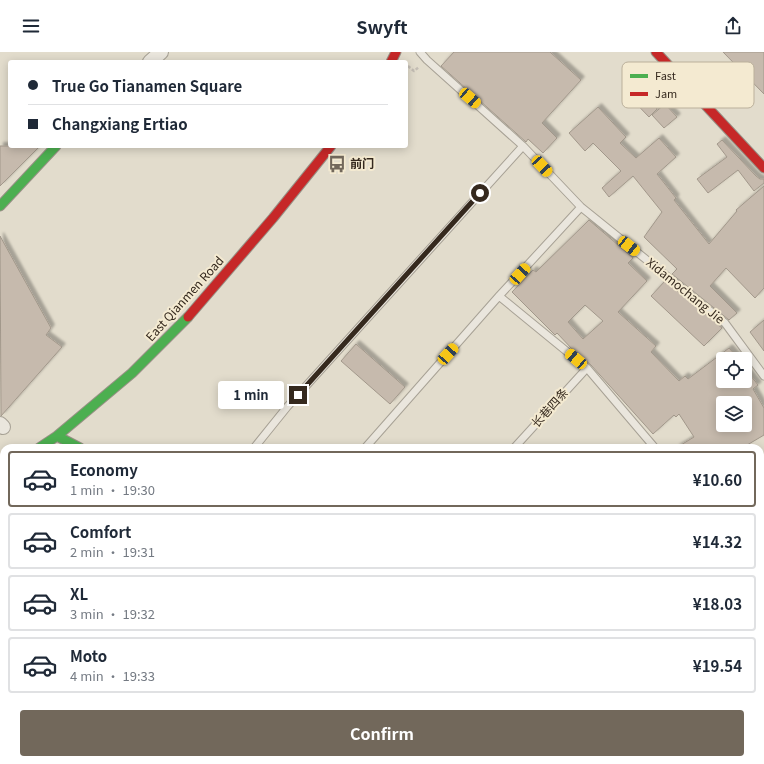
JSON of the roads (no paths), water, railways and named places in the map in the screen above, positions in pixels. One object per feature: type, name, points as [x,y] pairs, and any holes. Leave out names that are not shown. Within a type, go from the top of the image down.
[{"type":"main road","points":[[656,52],[665,62]]},
{"type":"main road","points":[[708,108],[764,168]]},
{"type":"main road","points":[[0,206],[54,148]]},
{"type":"main road","name":"East Qianmen Road","points":[[45,444],[57,436],[132,373],[182,324],[273,218],[329,148]]},
{"type":"main road","points":[[57,436],[72,444]]},
{"type":"street","points":[[152,60],[161,52]]},
{"type":"lane","name":"Xidamochang Jie","points":[[420,52],[427,60],[524,146],[581,207],[725,323],[764,376]]},
{"type":"lane","points":[[257,444],[287,406],[524,146]]},
{"type":"lane","points":[[369,444],[581,207]]},
{"type":"lane","points":[[500,296],[587,368],[652,444]]},
{"type":"lane","name":"长巷四条","points":[[518,444],[587,368]]},
{"type":"place","name":"前门","points":[[337,164]]}]
